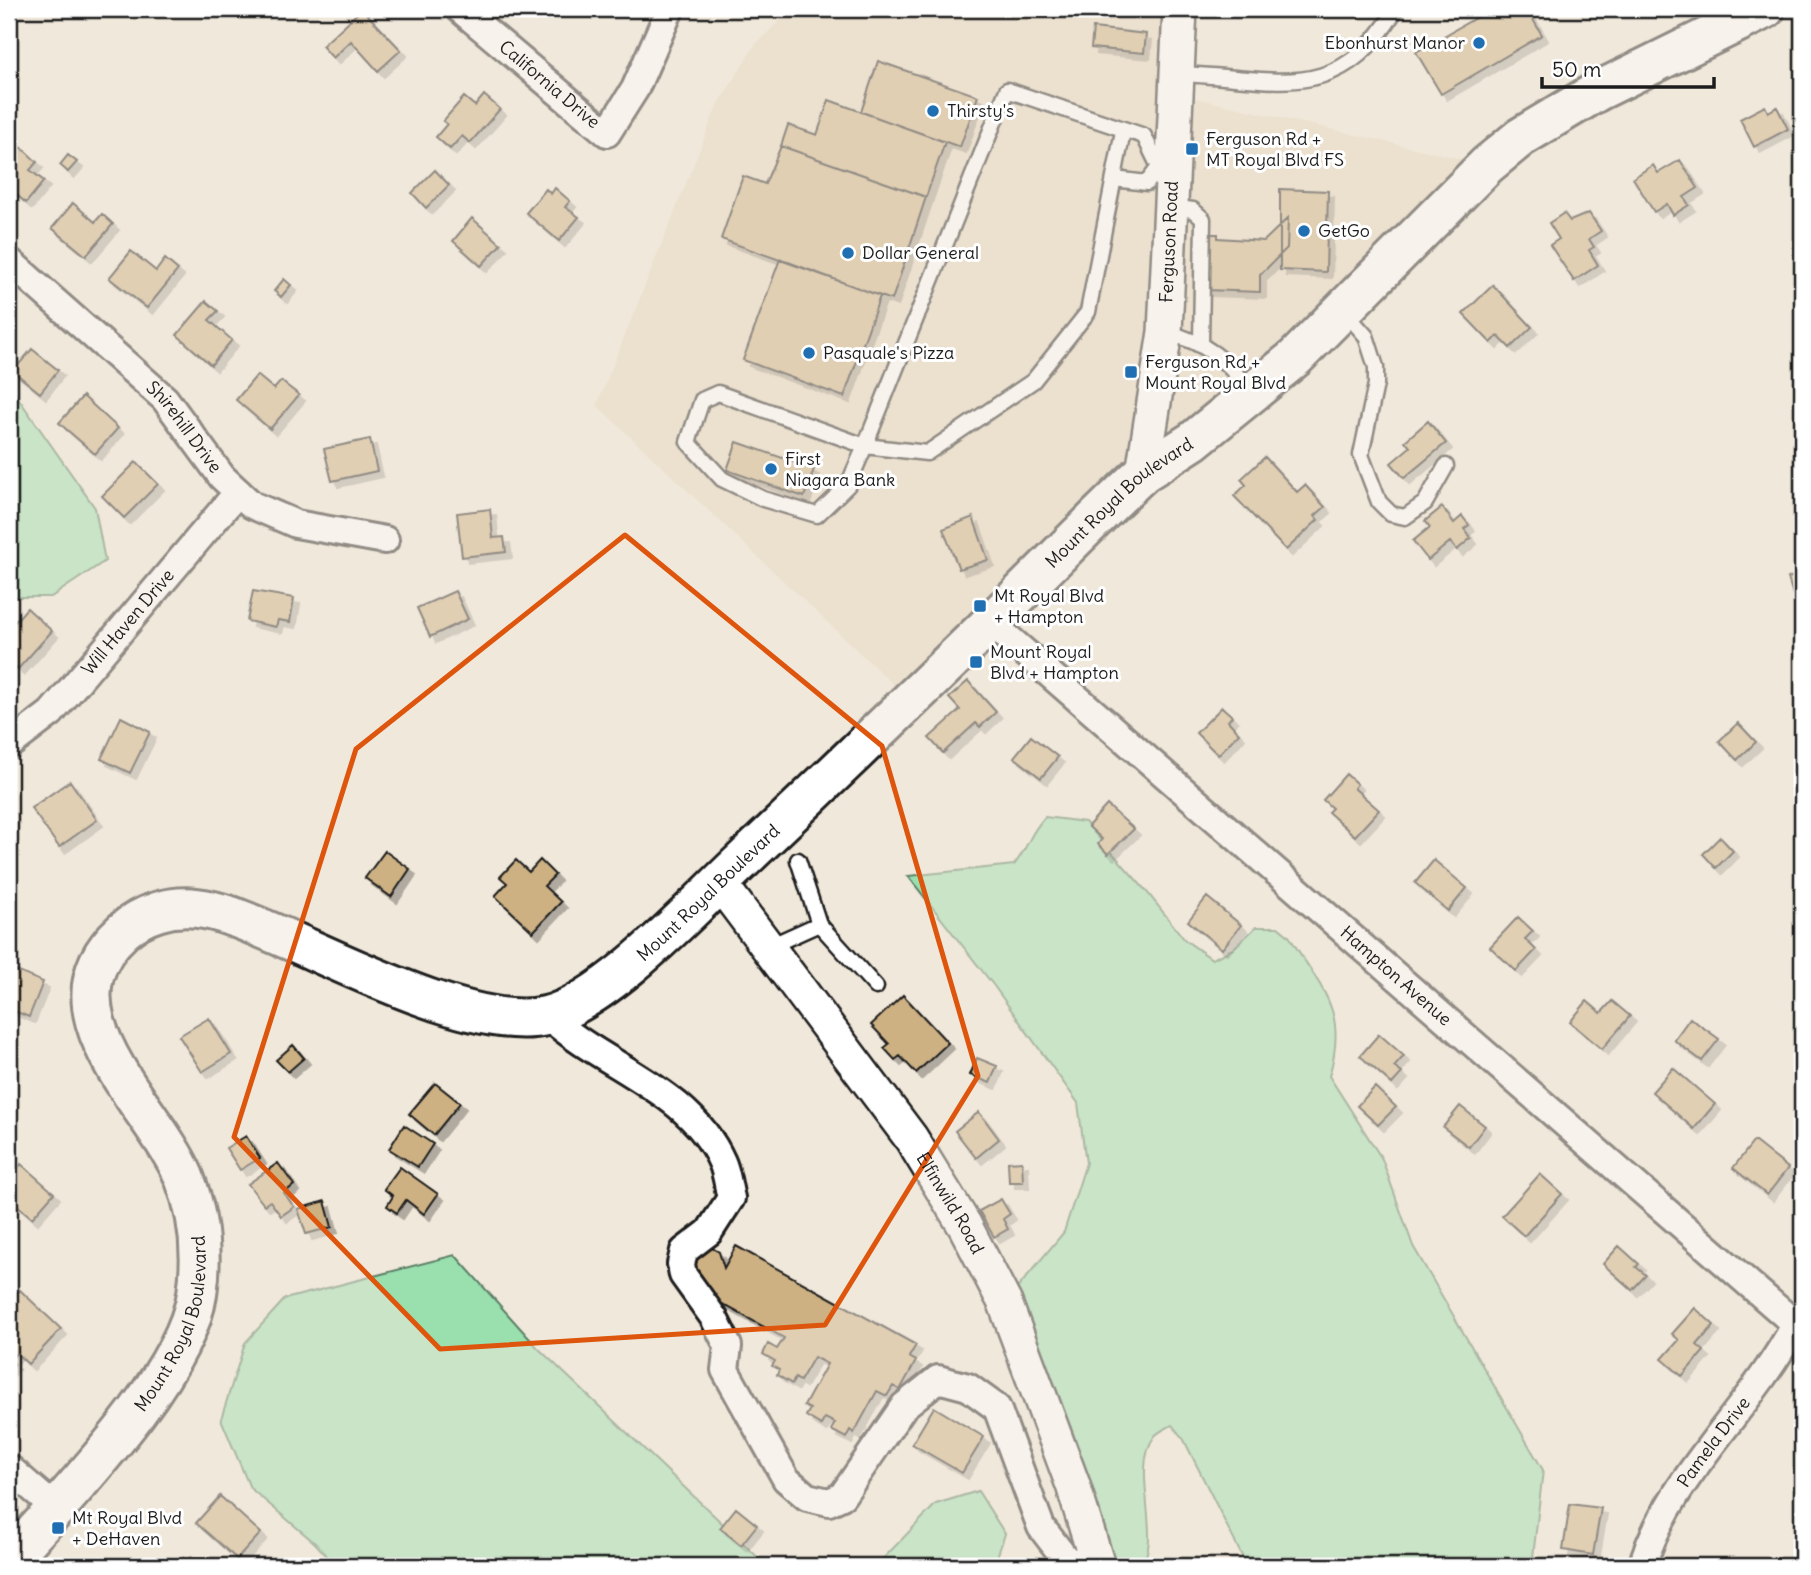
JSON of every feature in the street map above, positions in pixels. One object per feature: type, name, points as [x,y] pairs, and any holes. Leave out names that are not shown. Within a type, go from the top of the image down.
[{"type":"main road","name":"Mount Royal Boulevard","points":[[9,1561],[144,1402],[188,1327],[197,1297],[201,1235],[185,1179],[171,1152],[104,1051],[94,1025],[94,985],[101,962],[125,929],[150,913],[201,908],[240,919],[443,1003],[486,1016],[516,1020],[548,1016],[575,1005],[628,968],[831,777],[1143,474],[1193,441],[1243,382],[1343,310],[1487,165],[1521,137],[1715,19],[1765,9]]},
{"type":"street","name":"California Drive","points":[[460,9],[607,133],[635,89],[670,9]]},
{"type":"street","name":"Ferguson Road","points":[[1143,474],[1165,332],[1171,206],[1166,165],[1177,74],[1180,9]]},
{"type":"street","name":"Shirehill Drive","points":[[9,261],[165,399],[222,477],[266,513],[331,533],[385,540]]},
{"type":"street","name":"Will Haven Drive","points":[[9,745],[51,713],[238,492]]},
{"type":"street","name":"Hampton Avenue","points":[[991,623],[1799,1328]]},
{"type":"street","name":"Elfinwild Road","points":[[719,882],[911,1138],[965,1226],[1005,1303],[1073,1485],[1098,1564]]},
{"type":"street","points":[[548,1016],[571,1037],[667,1097],[709,1139],[723,1163],[731,1198],[709,1232],[684,1251],[681,1264],[683,1275],[714,1318],[728,1346],[725,1370],[786,1479],[807,1497],[829,1502],[842,1496],[904,1406],[938,1379],[958,1384],[968,1387],[997,1408],[1041,1527],[1068,1562],[1098,1564]]},
{"type":"street","name":"Pamela Drive","points":[[1642,1566],[1661,1515],[1749,1400],[1799,1328]]},
{"type":"street","points":[[9,1468],[55,1508]]},
{"type":"lane","points":[[1177,74],[1311,80],[1353,61],[1372,43],[1396,9]]},
{"type":"lane","points":[[1114,179],[1147,183],[1166,165],[1144,136],[1007,90],[865,446],[848,485],[817,515],[763,499],[722,479],[688,442],[702,400],[718,393],[865,446],[927,453],[1032,381],[1088,312],[1123,131]]},
{"type":"lane","points":[[1171,206],[1193,210],[1203,219],[1201,344]]},
{"type":"lane","points":[[1343,310],[1372,348],[1376,384],[1361,456],[1379,502],[1391,514],[1405,517],[1425,503],[1446,466]]},
{"type":"lane","points":[[1165,332],[1201,344],[1243,382]]},
{"type":"lane","points":[[798,860],[819,924],[876,987]]},
{"type":"lane","points":[[768,947],[819,924]]},
{"type":"highlighted area","points":[[625,535],[882,746],[978,1076],[825,1325],[440,1349],[234,1137],[356,749]]},
{"type":"shaded area","points":[[792,9],[1180,9],[1176,94],[1487,165],[910,700],[597,405],[717,107],[755,45]]},
{"type":"green space","points":[[9,385],[95,508],[105,561],[51,597],[9,597]]},
{"type":"green space","points":[[1045,817],[1085,822],[1185,940],[1212,959],[1233,949],[1256,927],[1278,927],[1289,936],[1321,986],[1334,1017],[1336,1034],[1329,1076],[1382,1159],[1413,1246],[1543,1470],[1532,1566],[1247,1566],[1184,1440],[1172,1425],[1155,1435],[1147,1451],[1147,1555],[1140,1566],[1098,1566],[1005,1303],[1064,1232],[1086,1163],[1078,1103],[994,986],[908,876],[1014,865]]},
{"type":"green space","points":[[455,1255],[537,1347],[767,1566],[336,1566],[315,1543],[250,1488],[221,1419],[245,1343],[285,1299]]},
{"type":"green space","points":[[978,1491],[1005,1534],[994,1566],[876,1566],[936,1504]]},
{"type":"building","points":[[362,9],[401,50],[378,71],[351,41],[333,58],[322,46]]},
{"type":"building","name":"Ebonhurst Manor","points":[[1491,9],[1527,9],[1542,35],[1441,94],[1416,52]]},
{"type":"building","points":[[1093,28],[1146,34],[1144,53],[1091,48]]},
{"type":"building","points":[[878,61],[978,96],[960,147],[861,112]]},
{"type":"building","points":[[484,95],[500,109],[470,143],[462,136],[450,149],[436,137],[447,124],[443,121],[464,97],[475,106]]},
{"type":"building","points":[[829,100],[945,142],[926,197],[781,146],[788,125],[817,135]]},
{"type":"building","points":[[1765,106],[1768,112],[1777,107],[1788,129],[1754,147],[1740,119]]},
{"type":"building","points":[[781,146],[926,197],[892,300],[721,239],[743,176],[765,184]]},
{"type":"building","points":[[21,147],[37,162],[30,170],[44,181],[26,203],[9,188],[9,161]]},
{"type":"building","points":[[68,155],[77,162],[68,172],[60,165]]},
{"type":"building","points":[[1680,160],[1698,188],[1684,197],[1689,205],[1673,215],[1667,204],[1654,212],[1633,178],[1653,165],[1658,173]]},
{"type":"building","points":[[435,170],[449,185],[426,208],[412,193]]},
{"type":"building","points":[[555,188],[570,201],[565,207],[579,217],[559,241],[526,213],[546,189],[551,194]]},
{"type":"building","name":"GetGo","points":[[1280,189],[1328,191],[1326,272],[1280,270]]},
{"type":"building","points":[[73,203],[95,222],[102,214],[113,224],[86,256],[52,228]]},
{"type":"building","points":[[1564,213],[1570,221],[1589,213],[1601,231],[1589,239],[1594,247],[1589,250],[1598,265],[1574,281],[1550,245],[1559,239],[1549,223]]},
{"type":"building","points":[[472,218],[501,244],[481,266],[453,241]]},
{"type":"building","name":"GetGo","points":[[1288,218],[1287,248],[1260,275],[1260,292],[1206,290],[1209,234],[1218,234],[1218,238],[1264,241]]},
{"type":"building","points":[[131,251],[156,271],[165,259],[178,270],[147,308],[109,278]]},
{"type":"building","points":[[780,259],[880,296],[844,397],[743,360]]},
{"type":"building","points":[[284,279],[291,285],[281,297],[274,291]]},
{"type":"building","points":[[1493,285],[1532,327],[1510,348],[1498,336],[1491,343],[1463,314]]},
{"type":"building","points":[[206,301],[218,311],[209,320],[232,340],[211,365],[177,335]]},
{"type":"building","points":[[32,349],[58,370],[40,393],[13,371]]},
{"type":"building","points":[[257,375],[274,389],[281,381],[299,395],[270,429],[236,400]]},
{"type":"building","points":[[83,396],[118,428],[95,454],[59,423]]},
{"type":"building","points":[[1428,421],[1446,443],[1404,478],[1391,463],[1410,447],[1405,441]]},
{"type":"building","points":[[370,439],[377,471],[332,481],[324,449]]},
{"type":"building","name":"First Niagara Bank","points":[[737,442],[814,469],[804,497],[727,470]]},
{"type":"building","points":[[1265,457],[1297,492],[1305,485],[1325,507],[1315,516],[1318,520],[1286,550],[1234,496],[1246,485],[1241,479]]},
{"type":"building","points":[[136,462],[158,484],[124,518],[102,496]]},
{"type":"building","points":[[1442,507],[1454,523],[1462,516],[1469,525],[1464,529],[1471,538],[1457,550],[1450,542],[1428,560],[1413,541],[1430,527],[1425,521]]},
{"type":"building","points":[[490,509],[493,538],[504,537],[506,552],[462,557],[457,513]]},
{"type":"building","points":[[973,517],[988,560],[959,569],[943,529]]},
{"type":"building","points":[[1802,573],[1802,595],[1794,598],[1788,578]]},
{"type":"building","points":[[253,591],[294,598],[290,622],[278,620],[276,627],[247,621]]},
{"type":"building","points":[[455,591],[468,619],[430,637],[417,608]]},
{"type":"building","points":[[27,608],[52,631],[18,669],[9,661],[9,628]]},
{"type":"building","points":[[968,681],[996,712],[980,727],[976,723],[943,753],[929,738],[960,710],[949,698]]},
{"type":"building","points":[[1222,707],[1232,716],[1228,721],[1239,733],[1218,755],[1196,733]]},
{"type":"building","points":[[121,717],[150,732],[130,773],[101,759]]},
{"type":"building","points":[[1738,723],[1756,742],[1737,760],[1719,741]]},
{"type":"building","points":[[1031,736],[1058,757],[1041,778],[1014,757]]},
{"type":"building","points":[[1346,774],[1357,784],[1354,788],[1379,810],[1355,836],[1328,812],[1332,808],[1323,800]]},
{"type":"building","points":[[70,781],[97,820],[59,847],[31,808]]},
{"type":"building","points":[[1107,805],[1134,829],[1108,854],[1098,844],[1102,839],[1088,826]]},
{"type":"building","points":[[1720,837],[1733,851],[1716,868],[1703,854]]},
{"type":"building","points":[[385,851],[410,869],[391,897],[365,878]]},
{"type":"building","points":[[516,860],[529,872],[540,860],[555,875],[544,886],[561,902],[533,932],[495,896],[507,883],[500,877]]},
{"type":"building","points":[[1434,860],[1467,888],[1448,911],[1415,883]]},
{"type":"building","points":[[1207,897],[1241,925],[1222,949],[1188,921]]},
{"type":"building","points":[[1518,917],[1533,931],[1525,939],[1536,950],[1516,971],[1490,947]]},
{"type":"building","points":[[9,968],[43,982],[29,1017],[9,1009]]},
{"type":"building","points":[[903,995],[948,1043],[916,1073],[900,1056],[895,1060],[884,1048],[889,1044],[871,1025]]},
{"type":"building","points":[[1587,1001],[1601,1013],[1612,1001],[1630,1016],[1602,1049],[1570,1022]]},
{"type":"building","points":[[209,1018],[231,1054],[202,1072],[179,1036]]},
{"type":"building","points":[[1690,1018],[1719,1039],[1702,1061],[1674,1040]]},
{"type":"building","points":[[1379,1034],[1404,1056],[1394,1067],[1402,1073],[1392,1084],[1360,1056]]},
{"type":"building","points":[[293,1045],[304,1058],[288,1072],[276,1060]]},
{"type":"building","points":[[977,1058],[997,1066],[990,1083],[970,1075]]},
{"type":"building","points":[[1673,1068],[1715,1104],[1694,1129],[1652,1092]]},
{"type":"building","points":[[435,1083],[460,1103],[434,1135],[409,1114]]},
{"type":"building","points":[[1375,1087],[1396,1107],[1378,1125],[1357,1106]]},
{"type":"building","points":[[1460,1106],[1485,1126],[1469,1147],[1443,1127]]},
{"type":"building","points":[[979,1112],[999,1139],[976,1158],[955,1131]]},
{"type":"building","points":[[404,1125],[433,1144],[418,1167],[389,1149]]},
{"type":"building","points":[[246,1136],[260,1158],[240,1170],[226,1148]]},
{"type":"building","points":[[1754,1141],[1788,1168],[1767,1195],[1733,1168]]},
{"type":"building","points":[[1022,1161],[1023,1182],[1009,1182],[1008,1162]]},
{"type":"building","points":[[278,1163],[294,1185],[284,1193],[294,1207],[281,1216],[270,1201],[264,1205],[248,1184]]},
{"type":"building","points":[[21,1164],[54,1193],[32,1218],[9,1198],[9,1179]]},
{"type":"building","points":[[400,1167],[438,1194],[424,1214],[406,1200],[397,1213],[387,1206],[393,1196],[384,1189]]},
{"type":"building","points":[[1540,1174],[1562,1194],[1524,1236],[1502,1216]]},
{"type":"building","points":[[1001,1199],[1010,1214],[1003,1219],[1008,1229],[994,1237],[979,1211]]},
{"type":"building","points":[[325,1201],[332,1227],[306,1234],[298,1209]]},
{"type":"building","points":[[736,1246],[916,1345],[909,1357],[916,1361],[900,1390],[893,1386],[887,1396],[877,1391],[854,1433],[850,1430],[846,1438],[831,1430],[835,1423],[825,1418],[821,1425],[806,1416],[810,1409],[804,1406],[827,1364],[814,1357],[800,1381],[795,1378],[792,1384],[777,1375],[779,1370],[772,1366],[775,1361],[763,1354],[768,1344],[777,1349],[784,1338],[701,1292],[706,1282],[695,1275],[691,1260],[710,1247],[719,1252],[724,1268]]},
{"type":"building","points":[[1619,1246],[1639,1264],[1636,1267],[1646,1275],[1632,1290],[1603,1264]]},
{"type":"building","points":[[20,1290],[61,1329],[28,1364],[16,1353],[10,1360],[14,1364],[9,1369],[9,1301]]},
{"type":"building","points":[[1695,1308],[1714,1325],[1697,1345],[1704,1351],[1682,1376],[1662,1359],[1679,1340],[1672,1334]]},
{"type":"building","points":[[934,1407],[984,1437],[962,1473],[912,1444]]},
{"type":"building","points":[[220,1496],[261,1533],[237,1559],[196,1523]]},
{"type":"building","points":[[1570,1504],[1601,1508],[1593,1555],[1563,1550]]},
{"type":"building","points":[[736,1508],[757,1525],[741,1545],[720,1528]]},
{"type":"place","name":"Ebonhurst Manor","points":[[1479,43]]},
{"type":"place","name":"Thirsty's","points":[[933,111]]},
{"type":"place","name":"Ferguson Rd + MT Royal Blvd FS","points":[[1192,149]]},
{"type":"place","name":"GetGo","points":[[1304,231]]},
{"type":"place","name":"Dollar General","points":[[848,253]]},
{"type":"place","name":"Pasquale's Pizza","points":[[809,353]]},
{"type":"place","name":"Ferguson Rd + Mount Royal Blvd","points":[[1131,372]]},
{"type":"place","name":"First Niagara Bank","points":[[771,469]]},
{"type":"place","name":"Mt Royal Blvd + Hampton","points":[[980,606]]},
{"type":"place","name":"Mount Royal Blvd + Hampton","points":[[976,662]]},
{"type":"place","name":"Mt Royal Blvd + DeHaven","points":[[58,1528]]}]
